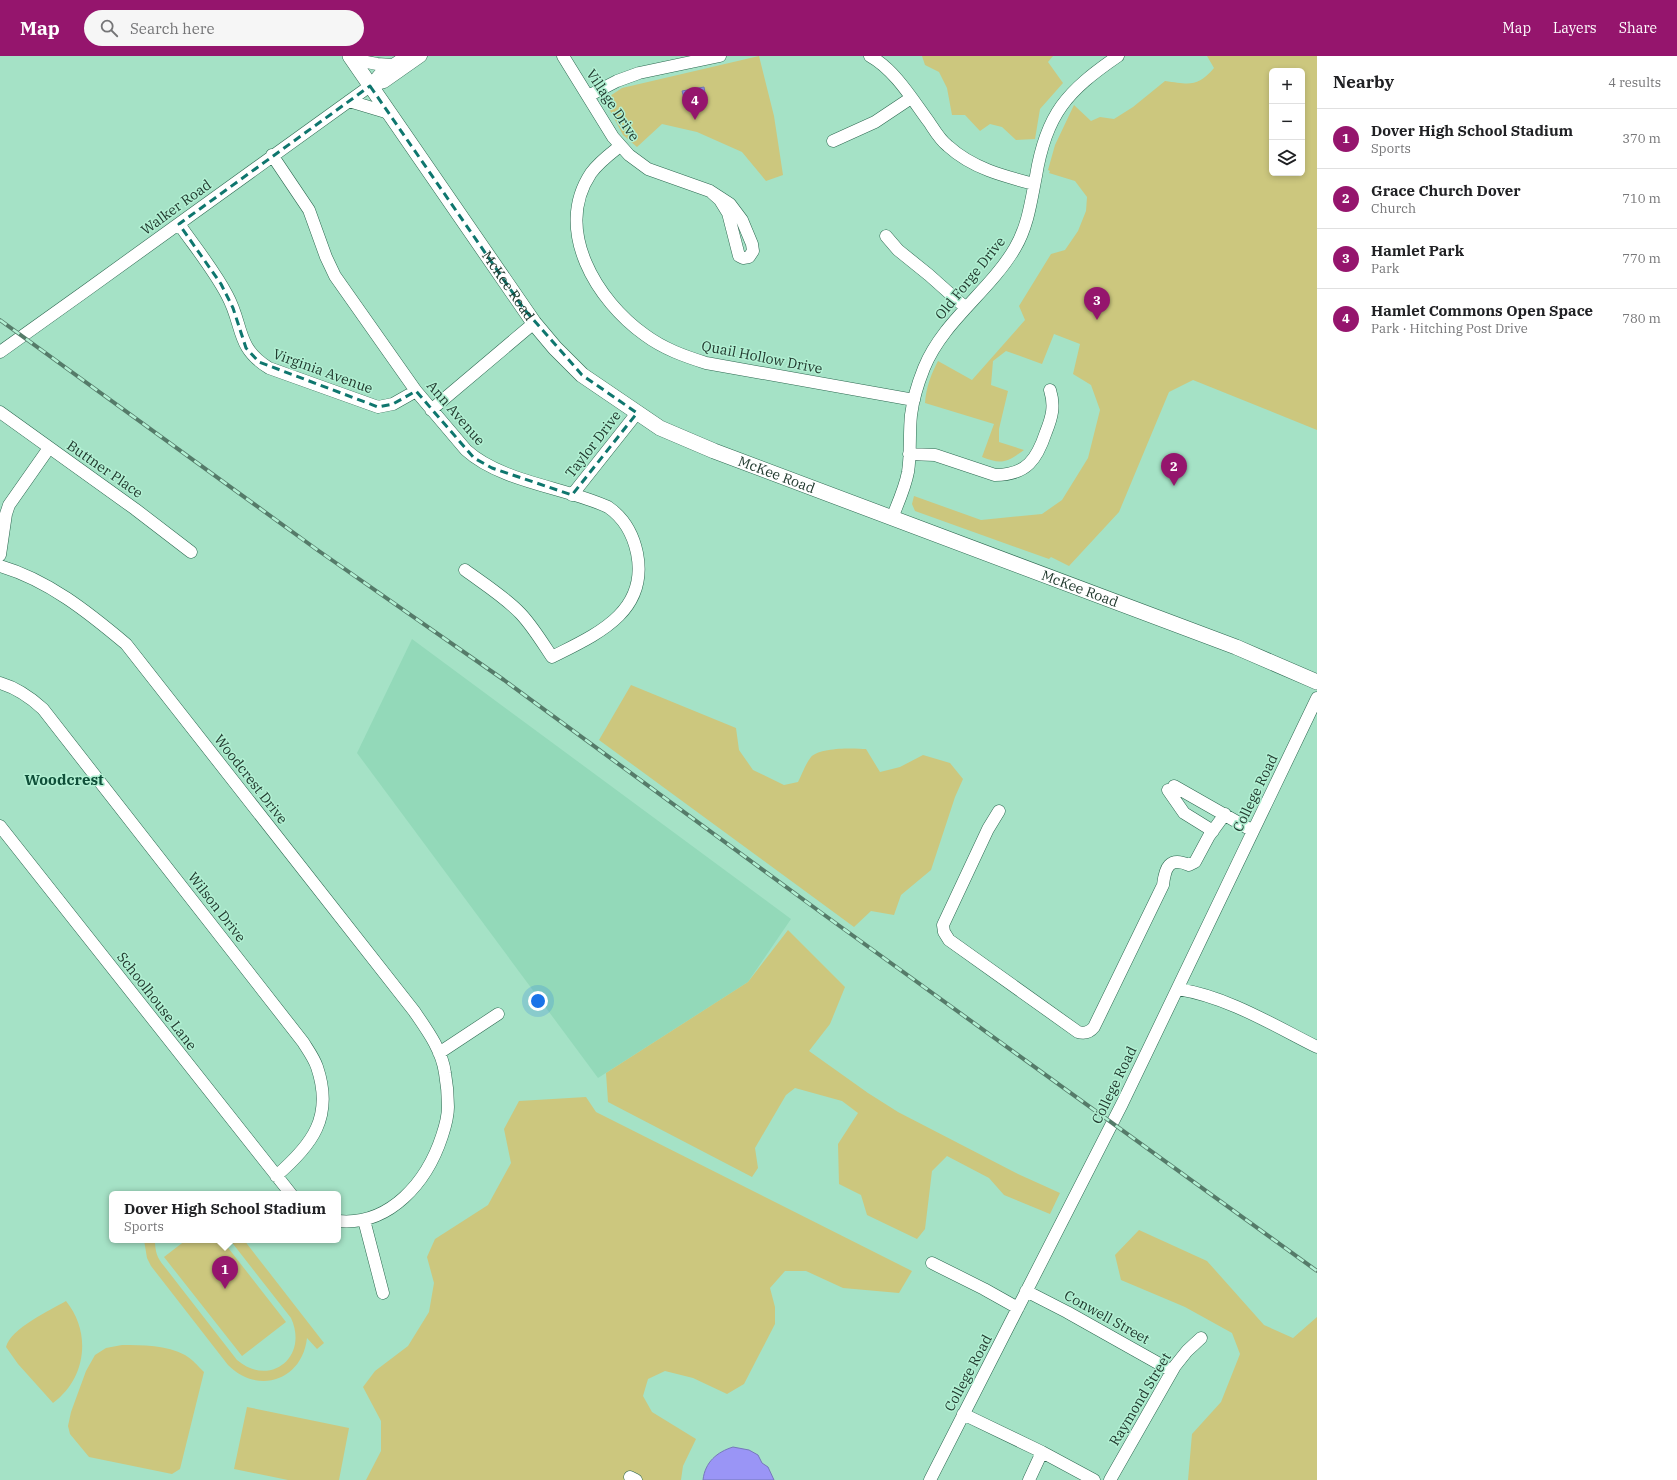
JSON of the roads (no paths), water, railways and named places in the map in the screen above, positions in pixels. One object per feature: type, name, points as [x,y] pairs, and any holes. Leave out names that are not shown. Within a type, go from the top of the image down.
[{"type":"main road","name":"McKee Road","points":[[351,58],[534,323],[555,348],[582,375],[660,428],[714,451],[1236,647],[1317,682]]},
{"type":"street","name":"Walker Road","points":[[0,352],[370,86],[379,75],[406,56]]},
{"type":"street","name":"Walker Road","points":[[370,86],[384,82],[422,56]]},
{"type":"street","name":"Village Drive","points":[[563,56],[620,146],[639,163],[648,169],[710,192],[730,204],[742,220],[753,248],[752,254],[749,257],[743,258],[739,256],[728,213],[720,200],[710,192]]},
{"type":"street","points":[[588,96],[617,81],[639,73],[720,56]]},
{"type":"street","points":[[870,56],[895,77],[939,137],[957,154],[981,168],[1034,184]]},
{"type":"street","name":"Old Forge Drive","points":[[892,518],[906,482],[911,415],[924,367],[931,353],[942,337],[997,273],[1021,237],[1031,207],[1037,165],[1047,129],[1055,114],[1070,94],[1097,70],[1118,56]]},
{"type":"street","points":[[351,58],[377,64],[393,65]]},
{"type":"street","points":[[833,141],[875,122],[911,98]]},
{"type":"street","points":[[349,101],[389,113]]},
{"type":"street","name":"Quail Hollow Drive","points":[[620,146],[600,163],[586,182],[578,204],[577,230],[579,244],[599,287],[619,312],[631,324],[669,349],[706,363],[914,400]]},
{"type":"street","name":"Ann Avenue","points":[[272,155],[309,210],[326,258],[336,276],[416,391],[431,410],[466,450],[483,463],[506,473],[608,507],[622,518],[636,547],[638,574],[633,595],[628,604],[614,621],[598,633],[552,657],[529,624],[517,610],[464,570]]},
{"type":"street","name":"Virginia Avenue","points":[[179,224],[224,290],[233,308],[246,348],[259,362],[268,368],[378,407],[393,404],[416,391]]},
{"type":"street","points":[[886,236],[898,250],[966,308]]},
{"type":"street","points":[[431,410],[534,323]]},
{"type":"street","points":[[909,454],[935,455],[995,475],[1004,475],[1022,470],[1036,458],[1053,412],[1050,390]]},
{"type":"street","name":"Buttner Place","points":[[0,412],[135,509],[191,552]]},
{"type":"street","name":"Taylor Drive","points":[[572,494],[637,413]]},
{"type":"street","points":[[0,554],[6,514],[9,505],[49,448]]},
{"type":"street","name":"Woodcrest Drive","points":[[0,566],[18,571],[46,584],[106,627],[126,644],[432,1037],[445,1072],[448,1107],[446,1124],[438,1149],[420,1181],[400,1203],[385,1212],[364,1220]]},
{"type":"street","name":"Wilson Drive","points":[[0,683],[11,686],[29,696],[43,709],[304,1042],[317,1065],[322,1085],[321,1113],[318,1126],[310,1142],[297,1158],[276,1176]]},
{"type":"street","name":"College Road","points":[[930,1480],[1119,1111],[1317,698]]},
{"type":"street","points":[[1213,831],[1184,813],[1171,788],[1225,814],[1254,831]]},
{"type":"street","points":[[1000,811],[988,829],[946,918],[943,925],[944,932],[949,940],[1078,1032],[1083,1033],[1088,1032],[1094,1027],[1164,885],[1165,872],[1173,863],[1180,862],[1189,865],[1196,862],[1213,831],[1225,814]]},
{"type":"street","name":"Schoolhouse Lane","points":[[0,826],[288,1191]]},
{"type":"street","points":[[1178,988],[1199,992],[1236,1007],[1317,1047]]},
{"type":"street","points":[[439,1053],[498,1014]]},
{"type":"street","points":[[341,1221],[364,1220],[383,1293]]},
{"type":"street","points":[[932,1263],[1018,1308]]},
{"type":"street","name":"Conwell Street","points":[[1026,1291],[1067,1312],[1172,1371]]},
{"type":"street","name":"Raymond Street","points":[[1110,1480],[1172,1371],[1187,1351],[1201,1338]]},
{"type":"street","points":[[963,1414],[1042,1452],[1094,1480]]},
{"type":"street","points":[[1028,1480],[1042,1452]]},
{"type":"railway","points":[[0,320],[316,549],[504,680],[823,914],[1317,1271]]},
{"type":"place","name":"Hamlet Commons Open Space","points":[[695,120]]},
{"type":"place","name":"Hamlet Park","points":[[1097,320]]},
{"type":"place","name":"Grace Church Dover","points":[[1174,486]]},
{"type":"place","name":"Dover High School Stadium","points":[[225,1289]]},
{"type":"district","name":"Woodcrest","points":[[64,779]]}]
